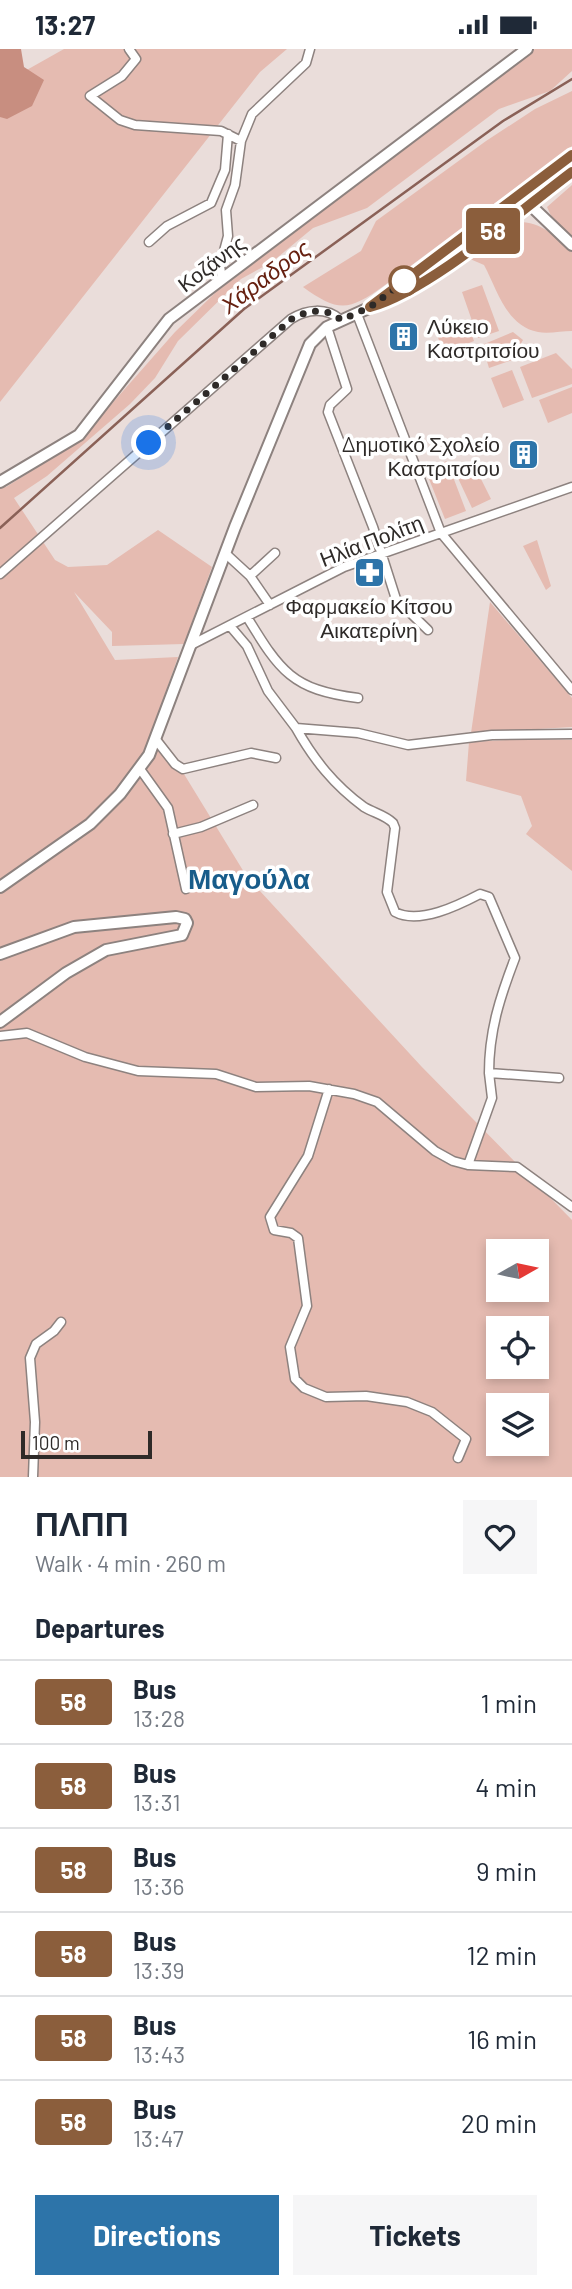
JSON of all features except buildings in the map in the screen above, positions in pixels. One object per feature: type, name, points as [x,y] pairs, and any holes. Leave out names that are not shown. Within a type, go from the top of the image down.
[{"type":"main road","name":"Κοζάνης","points":[[0,482],[79,435],[169,319],[527,49]]},
{"type":"main road","points":[[370,307],[572,155]]},
{"type":"main road","points":[[0,887],[90,824],[140,769],[156,741],[225,553],[303,356],[327,327],[421,282],[572,172]]},
{"type":"main road","points":[[519,194],[572,245]]},
{"type":"main road","points":[[0,954],[74,927],[176,917],[185,919],[187,923],[182,935],[106,950],[66,973],[0,1022]]},
{"type":"street","points":[[129,49],[136,59],[122,76],[90,96],[120,120],[135,125],[228,134],[241,141]]},
{"type":"street","points":[[222,279],[220,266],[228,236],[226,210],[235,185],[241,141],[252,114],[306,63],[310,49]]},
{"type":"street","points":[[149,242],[167,226],[211,203],[225,170],[228,134]]},
{"type":"street","points":[[0,574],[290,319],[320,310],[341,320]]},
{"type":"street","points":[[356,314],[442,533],[572,690]]},
{"type":"street","points":[[327,327],[347,389],[330,405],[328,412],[398,602],[428,630]]},
{"type":"street","name":"Ηλία Πολίτη","points":[[191,645],[337,570],[572,487]]},
{"type":"street","points":[[225,553],[250,576],[270,605]]},
{"type":"street","points":[[250,576],[275,554]]},
{"type":"street","points":[[247,617],[273,660],[289,677],[334,695],[358,698]]},
{"type":"street","points":[[230,626],[247,646],[268,691],[296,728],[315,761],[366,808],[393,823],[396,828],[387,893],[395,912],[410,916],[460,905],[480,894],[489,897],[515,958],[494,1017],[489,1045],[492,1098],[468,1165]]},
{"type":"street","points":[[296,728],[358,733],[408,745],[492,735],[572,734]]},
{"type":"street","points":[[156,741],[175,764],[183,769],[251,753],[276,758]]},
{"type":"street","points":[[140,769],[168,808],[186,889]]},
{"type":"street","points":[[173,834],[192,830],[253,805]]},
{"type":"street","points":[[0,1036],[27,1033],[85,1057],[138,1071],[222,1075],[256,1087],[309,1086],[377,1102],[435,1151],[468,1165],[517,1167],[572,1207]]},
{"type":"street","points":[[489,1073],[559,1079]]},
{"type":"street","points":[[329,1089],[308,1156],[270,1217],[274,1230],[291,1233],[298,1238],[307,1305],[290,1347],[295,1379],[304,1388],[326,1397],[366,1395],[407,1402],[432,1412],[466,1439],[458,1458]]},
{"type":"street","points":[[33,1477],[35,1422],[30,1358],[36,1344],[54,1331],[61,1322]]},
{"type":"shaded area","points":[[0,49],[21,49],[24,67],[44,80],[32,106],[7,119],[0,117]]},
{"type":"shaded area","points":[[64,49],[287,49],[260,72],[0,402],[0,85]]},
{"type":"shaded area","points":[[535,49],[572,49],[572,71],[550,91],[499,109],[367,208],[313,228],[272,262],[241,279],[178,341],[155,378],[130,404],[47,476],[14,498],[55,560],[68,567],[107,565],[158,530],[212,567],[184,644],[112,646],[112,632],[74,592],[115,660],[178,657],[154,725],[247,877],[421,1066],[572,1220],[572,1477],[0,1477],[0,479],[6,487],[79,441],[175,332],[216,292]]},
{"type":"shaded area","points":[[572,91],[572,146],[385,285],[362,300],[344,305],[335,305],[303,287],[361,251],[376,221],[486,141],[535,109]]},
{"type":"shaded area","points":[[572,185],[572,239],[553,220],[547,207]]},
{"type":"shaded area","points":[[522,222],[544,229],[572,252],[572,331],[538,332],[518,322],[504,305],[484,265],[470,259]]},
{"type":"shaded area","points":[[482,285],[499,331],[478,338],[462,292]]},
{"type":"shaded area","points":[[467,322],[474,341],[444,353],[437,335]]},
{"type":"shaded area","points":[[513,332],[523,340],[519,347],[521,357],[489,368],[482,345]]},
{"type":"shaded area","points":[[556,353],[572,369],[572,384],[532,398],[520,367]]},
{"type":"shaded area","points":[[512,370],[524,400],[503,408],[491,378]]},
{"type":"shaded area","points":[[572,387],[572,413],[548,423],[539,400]]},
{"type":"shaded area","points":[[447,461],[466,511],[445,519],[425,469]]},
{"type":"shaded area","points":[[475,467],[491,499],[472,508],[457,476]]},
{"type":"shaded area","points":[[537,540],[551,586],[546,590],[523,546]]},
{"type":"shaded area","points":[[490,602],[572,698],[572,727],[471,733]]},
{"type":"shaded area","points":[[572,740],[572,871],[526,834],[532,826],[521,796],[466,781],[469,742]]},
{"type":"waterway","name":"Χάραδρος","points":[[0,528],[244,309],[503,121],[572,79]]},
{"type":"bus line","name":"58","points":[[572,155],[370,307],[415,286],[436,272],[572,172]]},
{"type":"place","name":"Λύκειο Καστριτσίου","points":[[404,337]]},
{"type":"place","name":"Δημοτικό Σχολείο Καστριτσίου","points":[[523,455]]},
{"type":"place","name":"Φαρμακείο Κίτσου Αικατερίνη","points":[[369,573]]},
{"type":"district","name":"Μαγούλα","points":[[249,878]]},
{"type":"route","points":[[149,443],[293,318],[320,310],[341,320],[364,311],[412,276],[404,281]]}]
